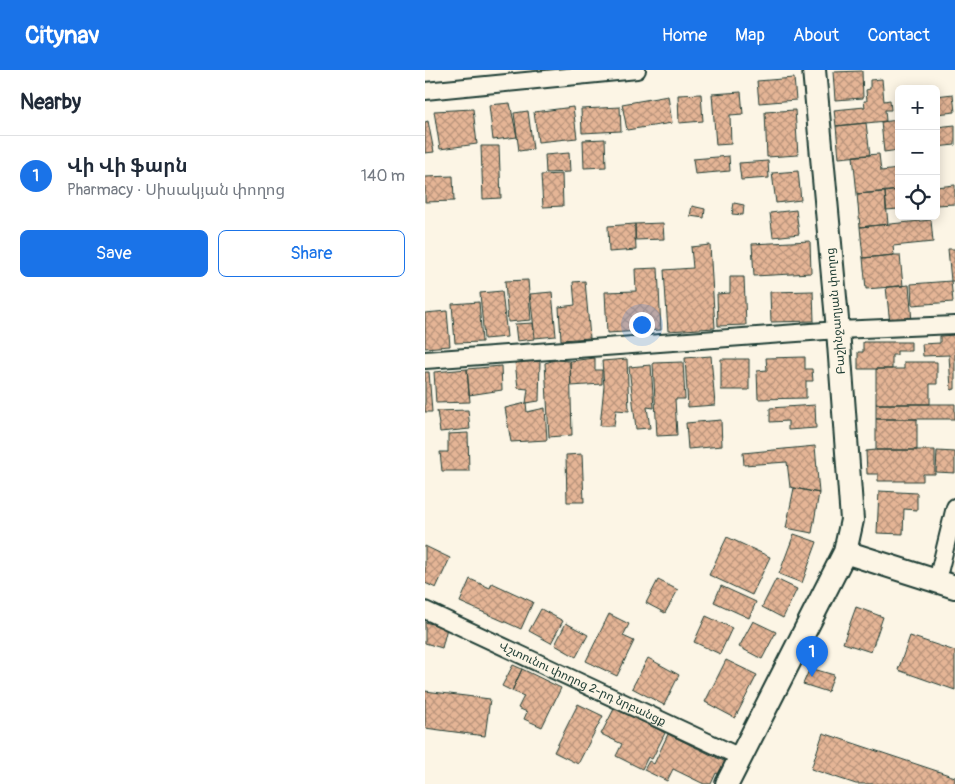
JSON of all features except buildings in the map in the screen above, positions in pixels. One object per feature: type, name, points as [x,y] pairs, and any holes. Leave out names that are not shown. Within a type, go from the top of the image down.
[{"type":"main road","name":"Բաշինջաղյան փողոց","points":[[727,784],[845,552],[851,520],[838,330],[814,70]]},
{"type":"main road","points":[[845,552],[946,584]]},
{"type":"street","points":[[425,91],[522,76],[637,70]]},
{"type":"street","points":[[425,360],[838,330],[955,325]]},
{"type":"street","points":[[946,584],[955,507]]},
{"type":"street","name":"Վշտունու փողոց 2-րդ նրբանցք","points":[[425,610],[740,757]]},
{"type":"place","name":"Վի Վի ֆարն","points":[[812,677]]}]
